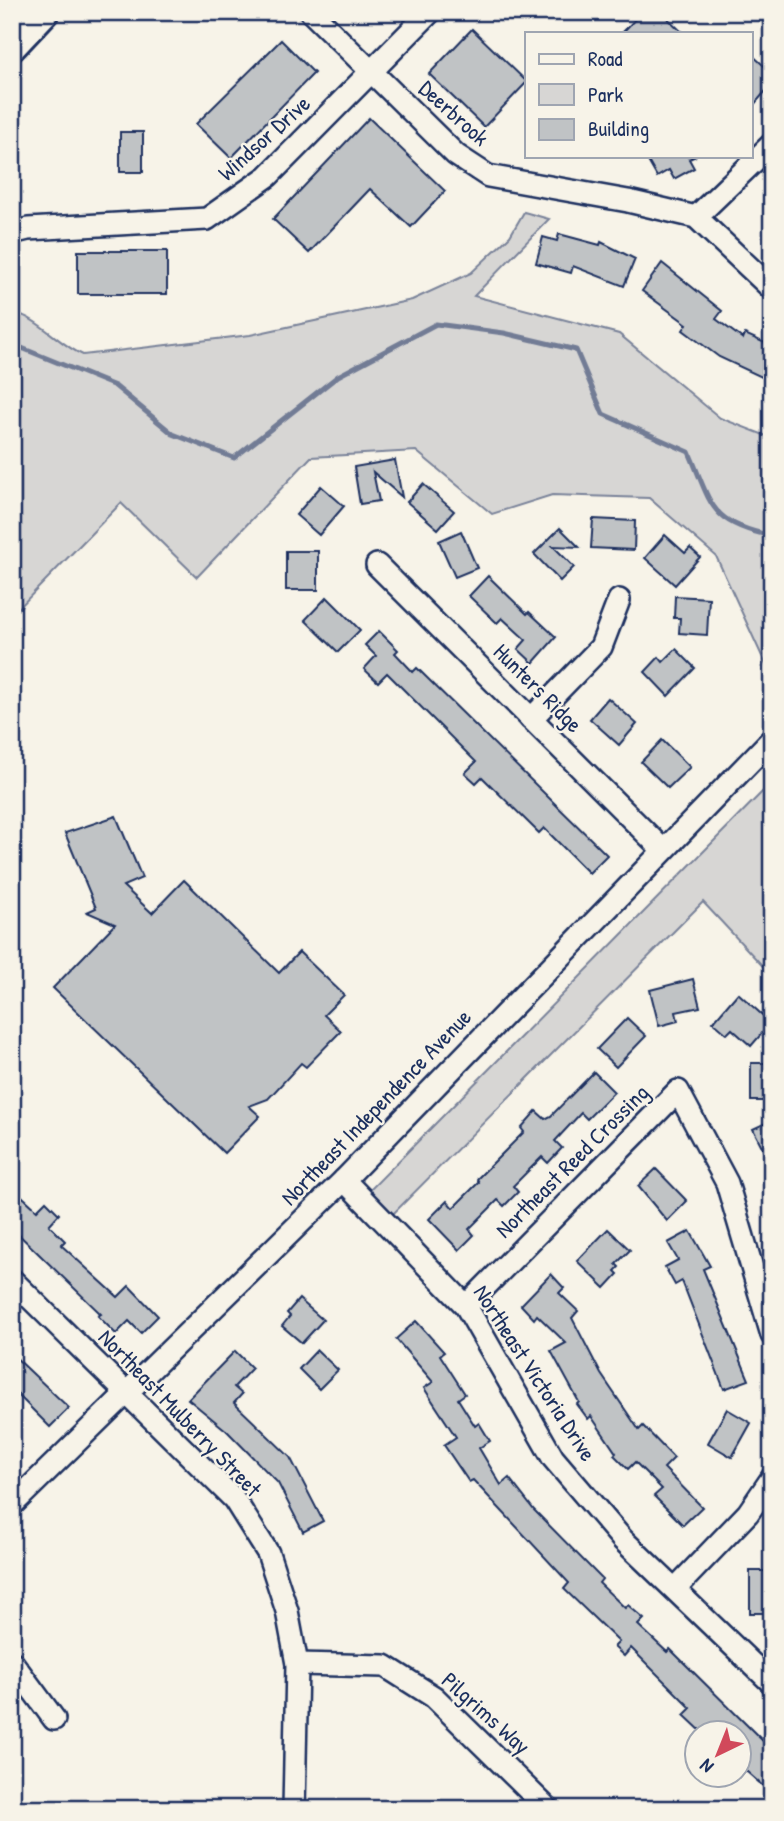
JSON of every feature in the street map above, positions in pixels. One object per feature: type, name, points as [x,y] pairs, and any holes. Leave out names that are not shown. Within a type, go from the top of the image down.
[{"type":"main road","points":[[12,47],[46,12]]},
{"type":"street","name":"Deerbrook","points":[[311,12],[456,155],[488,176],[628,201],[696,217]]},
{"type":"street","name":"Windsor Drive","points":[[12,233],[28,229],[207,219],[268,176],[430,12]]},
{"type":"street","points":[[772,144],[696,217],[772,289]]},
{"type":"street","name":"Hunters Ridge","points":[[377,565],[662,849]]},
{"type":"street","points":[[531,719],[601,647],[619,600]]},
{"type":"street","name":"Northeast Independence Avenue","points":[[12,1506],[344,1180],[662,849],[772,739]]},
{"type":"street","name":"Northeast Reed Crossing","points":[[466,1306],[678,1091],[727,1183],[772,1335]]},
{"type":"street","name":"Northeast Victoria Drive","points":[[344,1180],[466,1306],[552,1458],[623,1540],[772,1683]]},
{"type":"street","name":"Northeast Mulberry Street","points":[[12,1280],[234,1499],[268,1553],[287,1611],[297,1664],[293,1809]]},
{"type":"street","points":[[676,1588],[748,1513],[772,1478]]},
{"type":"street","points":[[12,1662],[54,1719]]},
{"type":"street","name":"Pilgrims Way","points":[[297,1664],[385,1666],[434,1697],[548,1809]]},
{"type":"green space","points":[[524,212],[549,219],[474,296],[619,334],[720,418],[772,438],[772,678],[716,556],[649,498],[552,495],[492,514],[416,451],[311,457],[197,577],[121,503],[12,615],[12,312],[31,319],[83,355],[250,335],[412,300],[471,273],[510,236]]},
{"type":"green space","points":[[772,782],[772,976],[703,902],[384,1223],[365,1195]]},
{"type":"building","points":[[642,12],[661,12],[682,32],[623,32]]},
{"type":"building","points":[[472,29],[525,80],[525,84],[484,127],[429,74]]},
{"type":"building","points":[[281,40],[314,73],[231,158],[196,124]]},
{"type":"building","points":[[752,55],[772,73],[772,84],[752,107]]},
{"type":"building","points":[[369,118],[445,191],[411,227],[370,189],[309,253],[273,219]]},
{"type":"building","points":[[120,132],[143,132],[143,172],[120,172]]},
{"type":"building","points":[[646,158],[691,158],[689,159],[694,168],[674,179],[669,170],[657,177]]},
{"type":"building","points":[[559,234],[600,245],[601,242],[635,259],[624,286],[573,266],[571,273],[536,263],[543,237],[557,241]]},
{"type":"building","points":[[78,251],[167,251],[167,294],[78,294]]},
{"type":"building","points":[[662,263],[722,311],[716,319],[743,339],[745,334],[772,346],[772,367],[766,379],[719,357],[683,330],[687,324],[642,291]]},
{"type":"building","points":[[395,460],[402,497],[373,472],[379,501],[360,504],[354,467]]},
{"type":"building","points":[[423,484],[454,511],[438,529],[407,502]]},
{"type":"building","points":[[321,486],[344,506],[319,535],[296,515]]},
{"type":"building","points":[[593,519],[635,521],[634,550],[591,548]]},
{"type":"building","points":[[560,528],[579,547],[553,546],[574,567],[560,581],[534,554]]},
{"type":"building","points":[[461,531],[477,568],[455,577],[439,541]]},
{"type":"building","points":[[665,535],[685,553],[690,548],[700,557],[675,585],[645,558]]},
{"type":"building","points":[[286,551],[318,551],[318,590],[286,590]]},
{"type":"building","points":[[488,576],[527,614],[529,612],[556,637],[533,663],[518,649],[526,640],[502,618],[497,623],[469,596]]},
{"type":"building","points":[[675,596],[709,598],[707,635],[679,633],[680,618],[674,618]]},
{"type":"building","points":[[327,597],[360,630],[338,652],[305,620]]},
{"type":"building","points":[[379,631],[398,650],[395,653],[413,672],[417,668],[607,855],[589,873],[544,828],[539,833],[482,777],[476,783],[465,773],[476,762],[387,673],[378,682],[364,669],[376,656],[365,645]]},
{"type":"building","points":[[676,649],[695,668],[668,696],[645,672],[659,657],[663,662]]},
{"type":"building","points":[[608,698],[637,724],[619,745],[590,719]]},
{"type":"building","points":[[662,740],[690,767],[668,788],[641,762]]},
{"type":"building","points":[[116,816],[142,878],[123,886],[152,913],[184,880],[279,973],[299,952],[344,995],[324,1015],[341,1031],[306,1067],[301,1063],[268,1099],[249,1106],[260,1116],[224,1153],[53,988],[115,924],[87,912],[96,908],[65,833]]},
{"type":"building","points":[[693,979],[700,1007],[676,1012],[678,1021],[659,1026],[650,990]]},
{"type":"building","points":[[738,993],[771,1023],[751,1046],[732,1029],[727,1034],[713,1022]]},
{"type":"building","points":[[627,1018],[646,1036],[616,1067],[597,1049]]},
{"type":"building","points":[[751,1063],[772,1063],[772,1101],[751,1101]]},
{"type":"building","points":[[594,1072],[614,1092],[587,1119],[581,1113],[555,1141],[562,1148],[548,1163],[542,1157],[513,1186],[518,1192],[504,1206],[498,1200],[469,1229],[474,1235],[459,1250],[429,1219],[447,1201],[453,1208],[479,1182],[477,1179],[524,1132],[521,1128],[536,1111],[545,1119],[551,1116]]},
{"type":"building","points":[[772,1120],[772,1166],[753,1129]]},
{"type":"building","points":[[656,1169],[687,1201],[667,1221],[638,1186]]},
{"type":"building","points":[[12,1187],[37,1210],[46,1201],[59,1214],[49,1225],[65,1241],[61,1245],[118,1297],[129,1286],[158,1316],[141,1333],[129,1321],[116,1334],[98,1316],[101,1314],[12,1228]]},
{"type":"building","points":[[608,1229],[630,1250],[616,1264],[619,1267],[615,1271],[618,1274],[605,1288],[577,1261]]},
{"type":"building","points":[[690,1231],[710,1266],[703,1269],[749,1380],[724,1389],[682,1281],[675,1285],[665,1267],[678,1260],[668,1243]]},
{"type":"building","points":[[551,1274],[564,1288],[559,1293],[578,1311],[572,1318],[601,1374],[639,1430],[643,1426],[674,1458],[664,1468],[702,1507],[683,1525],[654,1496],[662,1489],[635,1462],[628,1469],[614,1455],[616,1453],[591,1416],[588,1419],[577,1404],[579,1402],[551,1351],[566,1343],[537,1315],[534,1319],[521,1305]]},
{"type":"building","points":[[299,1299],[323,1320],[302,1343],[282,1326],[290,1316],[287,1313]]},
{"type":"building","points":[[416,1321],[444,1352],[440,1355],[465,1394],[458,1399],[475,1426],[479,1423],[490,1441],[479,1448],[501,1485],[509,1478],[534,1510],[602,1579],[599,1583],[625,1608],[628,1605],[644,1619],[638,1625],[667,1652],[670,1649],[742,1720],[689,1720],[684,1715],[691,1708],[631,1648],[624,1656],[614,1647],[619,1642],[564,1589],[569,1583],[473,1480],[469,1482],[444,1445],[456,1437],[424,1388],[433,1382],[396,1339]]},
{"type":"building","points":[[317,1350],[338,1370],[319,1389],[299,1369]]},
{"type":"building","points":[[235,1351],[252,1368],[234,1387],[242,1394],[234,1403],[290,1457],[323,1521],[303,1532],[278,1483],[227,1431],[188,1399]]},
{"type":"building","points":[[12,1354],[69,1408],[50,1427],[12,1389]]},
{"type":"building","points":[[727,1409],[751,1423],[732,1457],[708,1443]]},
{"type":"building","points":[[750,1571],[772,1571],[772,1613],[750,1613]]},
{"type":"building","points":[[752,1730],[772,1750],[772,1794],[752,1776]]},
{"type":"waterway","points":[[12,344],[115,386],[173,434],[234,458],[338,376],[436,324],[504,333],[576,350],[603,414],[689,452],[709,498],[724,518],[751,531],[772,536]]}]
